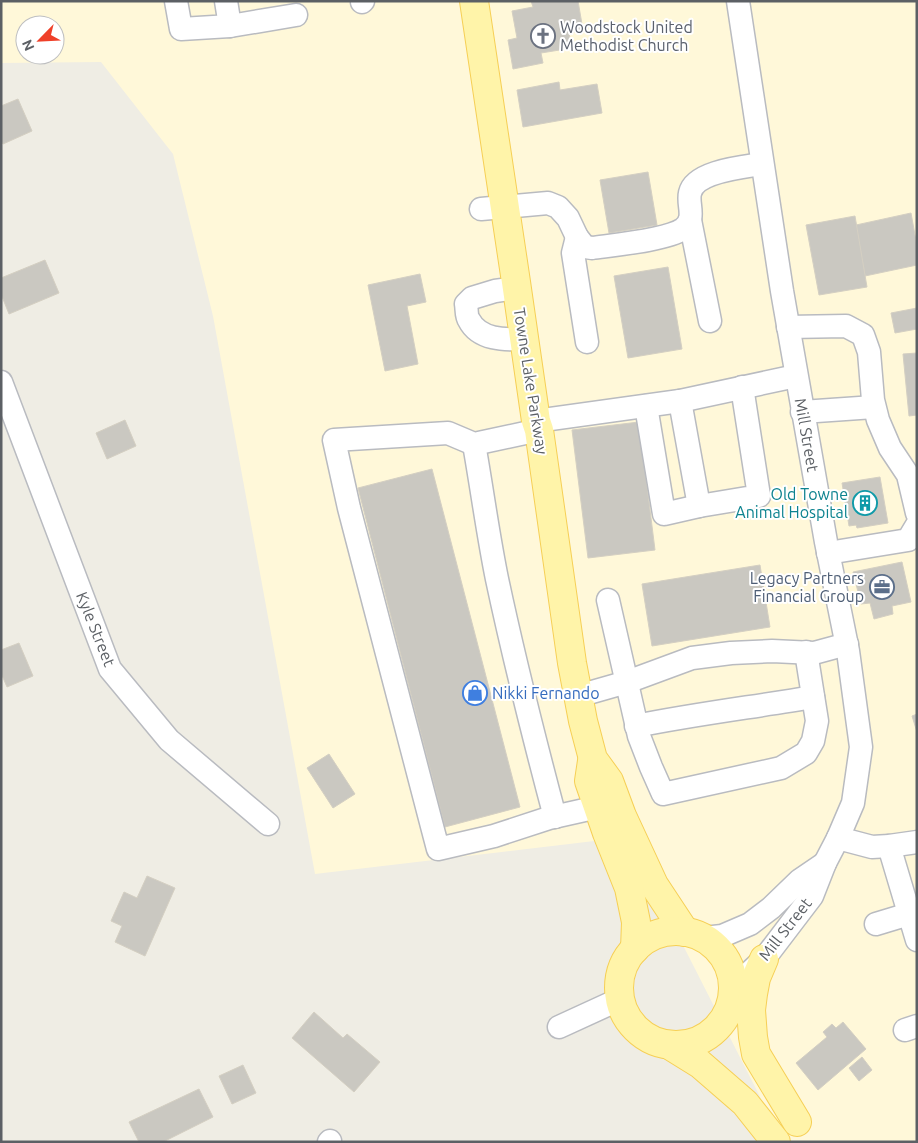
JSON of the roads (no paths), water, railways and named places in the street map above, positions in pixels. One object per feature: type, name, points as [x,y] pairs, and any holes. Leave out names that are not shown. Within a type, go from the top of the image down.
[{"type":"main road","name":"Towne Lake Parkway","points":[[474,1],[493,208],[517,288],[578,696],[593,759],[609,781],[622,816],[654,885],[695,935]]},
{"type":"main road","name":"Towne Lake Parkway","points":[[593,759],[589,781],[629,888],[636,922],[635,949]]},
{"type":"main road","points":[[776,1142],[745,1103],[700,1064],[670,1046],[653,1041],[638,1031],[626,1016],[620,1000],[620,982],[624,964],[635,949],[649,938],[666,932],[695,935],[720,951],[730,968],[734,1041],[748,1070],[771,1099],[802,1132]]},
{"type":"main road","points":[[764,959],[756,978],[753,994],[753,1037],[756,1054],[802,1132]]},
{"type":"main road","points":[[670,1046],[688,1044],[707,1037],[722,1024],[732,997]]},
{"type":"street","points":[[176,1],[181,29],[230,26],[296,15]]},
{"type":"street","points":[[226,1],[230,26]]},
{"type":"street","name":"Mill Street","points":[[732,997],[812,896],[853,803],[860,747],[846,644],[788,328],[738,1]]},
{"type":"street","points":[[710,321],[690,220],[690,192],[694,185],[703,177],[733,168],[762,164]]},
{"type":"street","points":[[493,208],[548,203],[558,208],[568,218],[577,237],[585,247],[592,248],[669,235],[685,227],[690,220]]},
{"type":"street","points":[[577,237],[573,253],[587,342]]},
{"type":"street","points":[[517,288],[495,291],[472,298],[466,304],[468,319],[482,334],[506,340],[524,338]]},
{"type":"street","points":[[788,328],[846,326],[863,335],[869,352],[874,407],[890,448],[908,475],[917,513]]},
{"type":"street","points":[[598,807],[555,817],[494,836],[438,849],[349,508],[334,440],[448,434],[474,444],[538,426],[680,401],[796,376]]},
{"type":"street","name":"Kyle Street","points":[[1,382],[110,669],[169,740],[268,824]]},
{"type":"street","points":[[646,406],[664,514],[759,496],[742,387]]},
{"type":"street","points":[[680,401],[699,506]]},
{"type":"street","points":[[802,412],[874,407]]},
{"type":"street","points":[[474,444],[497,579],[517,668],[555,817]]},
{"type":"street","points":[[828,554],[908,540],[917,525]]},
{"type":"street","points":[[608,600],[636,726],[663,794],[781,768],[806,754],[813,741],[817,721],[806,652]]},
{"type":"street","points":[[578,696],[626,682],[692,658],[731,653],[772,651],[814,653],[846,644]]},
{"type":"street","points":[[636,726],[813,697]]},
{"type":"street","points":[[838,838],[872,847],[917,842]]},
{"type":"street","points":[[889,846],[911,907],[917,940]]},
{"type":"street","name":"Mill Street","points":[[695,935],[722,936],[750,924],[771,908],[800,880],[825,863]]},
{"type":"street","points":[[876,924],[911,907]]},
{"type":"street","points":[[559,1027],[620,1000]]},
{"type":"place","name":"Woodstock United Methodist Church","points":[[543,36]]},
{"type":"place","name":"Old Towne Animal Hospital","points":[[865,503]]},
{"type":"place","name":"Legacy Partners Financial Group","points":[[882,587]]},
{"type":"place","name":"Nikki Fernando","points":[[475,693]]}]
